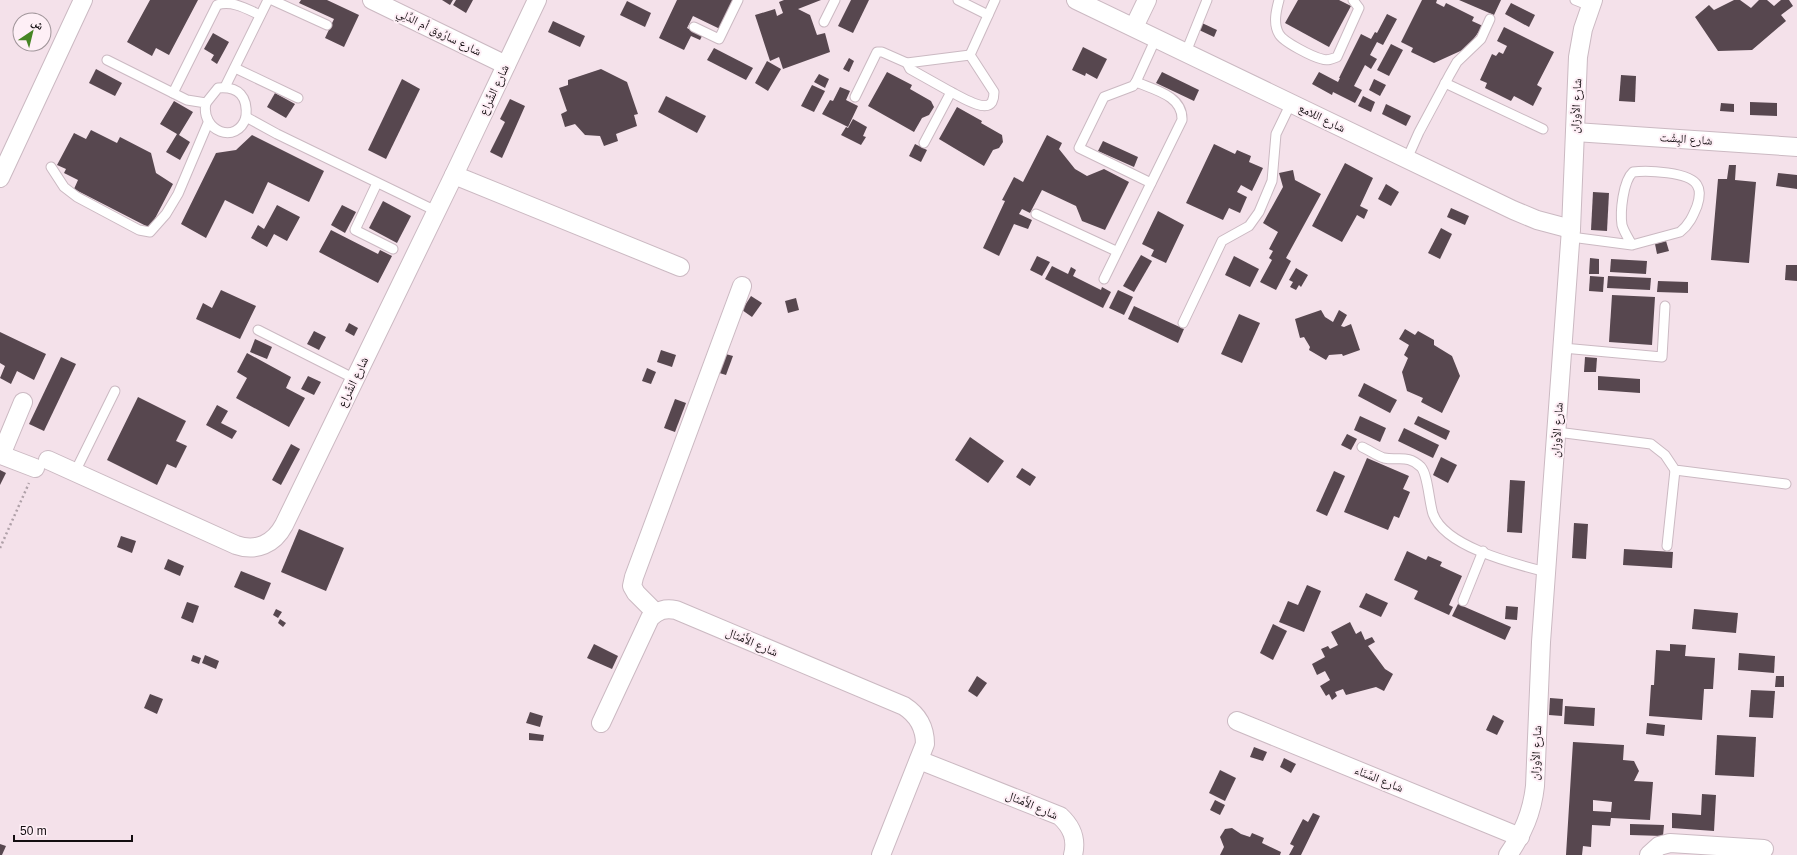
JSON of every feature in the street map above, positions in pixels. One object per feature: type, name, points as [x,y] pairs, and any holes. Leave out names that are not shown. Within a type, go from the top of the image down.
[{"type":"street","points":[[0,178],[83,0]]},
{"type":"street","name":"شارع سارُوق أم الدِّلِي","points":[[372,0],[506,65]]},
{"type":"street","name":"شارع الشِّراع","points":[[23,402],[1,455],[75,472],[236,545],[251,548],[259,547],[274,539],[280,533],[454,175],[537,0]]},
{"type":"street","name":"شارع اللامع","points":[[1076,0],[1513,210],[1571,233]]},
{"type":"street","points":[[1134,27],[1146,0]]},
{"type":"street","name":"شارع الأوزان","points":[[1508,855],[1520,837],[1533,804],[1535,786],[1541,642],[1571,233],[1578,57],[1586,2]]},
{"type":"street","name":"شارع البِشْت","points":[[1575,132],[1797,146]]},
{"type":"street","points":[[454,175],[680,267]]},
{"type":"street","points":[[601,724],[646,624],[656,613],[636,593],[632,586],[634,577],[742,286]]},
{"type":"street","name":"شارع الأَمْثال","points":[[656,613],[663,610],[676,610],[904,706],[917,716],[924,730],[925,744],[881,855]]},
{"type":"street","name":"شارع السَّنَاء","points":[[1238,721],[1520,837]]},
{"type":"street","name":"شارع الأَمْثال","points":[[919,760],[1060,816],[1073,832],[1075,840],[1073,855]]},
{"type":"street","points":[[1649,855],[1659,846],[1670,843],[1764,849]]},
{"type":"lane","points":[[225,87],[268,0]]},
{"type":"lane","points":[[272,0],[327,25]]},
{"type":"lane","points":[[694,27],[719,39],[738,0]]},
{"type":"lane","points":[[824,22],[835,0]]},
{"type":"lane","points":[[958,0],[988,15]]},
{"type":"lane","points":[[970,55],[995,0]]},
{"type":"lane","points":[[1186,52],[1207,0]]},
{"type":"lane","points":[[1279,0],[1276,12],[1277,30],[1279,36],[1292,45],[1323,59],[1332,60],[1337,57],[1359,8],[1353,0]]},
{"type":"lane","points":[[173,92],[217,4],[228,2],[239,5],[260,15]]},
{"type":"lane","points":[[1407,159],[1419,132],[1457,62],[1481,39],[1490,19]]},
{"type":"lane","points":[[1151,183],[1079,148],[1104,97],[1133,86],[1136,82],[1156,38]]},
{"type":"lane","points":[[854,96],[878,52],[882,52],[907,63],[970,55]]},
{"type":"lane","points":[[907,63],[910,69],[951,92],[981,106],[987,106],[992,102],[994,92],[970,55]]},
{"type":"lane","points":[[107,60],[187,100],[206,103]]},
{"type":"lane","points":[[235,68],[298,98]]},
{"type":"lane","points":[[1104,279],[1116,251],[1182,120],[1178,103],[1171,98],[1136,82]]},
{"type":"lane","points":[[1445,83],[1543,129]]},
{"type":"lane","points":[[225,87],[235,90],[243,96],[247,105],[246,117],[243,124],[237,131],[230,133],[222,131],[208,123],[205,117],[206,103],[218,88],[225,87]]},
{"type":"lane","points":[[924,143],[951,92]]},
{"type":"lane","points":[[1183,323],[1222,241],[1248,226],[1259,212],[1272,181],[1276,134],[1291,103]]},
{"type":"lane","points":[[246,117],[436,211]]},
{"type":"lane","points":[[51,167],[64,187],[77,197],[139,230],[150,232],[166,214],[178,194],[208,123]]},
{"type":"lane","points":[[1571,233],[1632,245],[1680,232],[1686,227],[1692,218],[1698,204],[1700,190],[1697,184],[1685,176],[1644,171],[1633,172],[1628,176],[1624,186],[1622,225],[1632,245]]},
{"type":"lane","points":[[377,183],[355,230],[393,249]]},
{"type":"lane","points":[[1036,214],[1116,251]]},
{"type":"lane","points":[[1562,348],[1662,358],[1665,306]]},
{"type":"lane","points":[[258,330],[355,378]]},
{"type":"lane","points":[[75,472],[115,391]]},
{"type":"lane","points":[[1556,432],[1651,444],[1665,455],[1675,470],[1667,546]]},
{"type":"lane","points":[[1362,447],[1384,458],[1400,457],[1411,460],[1421,467],[1425,474],[1428,497],[1436,520],[1442,529],[1452,536],[1483,551],[1519,565],[1546,572]]},
{"type":"lane","points":[[1675,470],[1786,484]]},
{"type":"lane","points":[[1463,601],[1483,551]]},
{"type":"path","points":[[0,548],[41,464]]},
{"type":"building","points":[[150,0],[198,0],[169,55],[156,48],[152,56],[127,42]]},
{"type":"building","points":[[301,0],[327,0],[359,15],[344,47],[325,38],[334,19],[299,3]]},
{"type":"building","points":[[442,0],[453,0],[450,5]]},
{"type":"building","points":[[456,0],[473,0],[466,13],[453,5]]},
{"type":"building","points":[[677,0],[734,0],[720,29],[693,16],[687,28],[702,36],[700,40],[691,36],[684,50],[659,38]]},
{"type":"building","points":[[784,0],[821,0],[798,9],[810,15],[817,35],[825,33],[830,52],[783,69],[779,57],[770,61],[755,15],[775,9],[777,16],[783,13],[779,2]]},
{"type":"building","points":[[851,0],[869,0],[853,33],[838,26]]},
{"type":"building","points":[[1298,0],[1339,0],[1351,6],[1329,47],[1285,23]]},
{"type":"building","points":[[1422,0],[1437,0],[1436,3],[1444,7],[1446,3],[1474,17],[1472,21],[1483,26],[1467,48],[1434,63],[1411,52],[1413,48],[1401,42]]},
{"type":"building","points":[[1459,0],[1501,0],[1494,15]]},
{"type":"building","points":[[1734,0],[1740,0],[1751,8],[1759,0],[1767,0],[1774,6],[1781,0],[1789,0],[1793,6],[1781,15],[1786,21],[1752,50],[1718,51],[1695,17],[1709,5],[1714,10]]},
{"type":"building","points":[[627,1],[651,13],[645,27],[620,15]]},
{"type":"building","points":[[1511,3],[1535,15],[1529,27],[1505,14]]},
{"type":"building","points":[[1387,14],[1397,19],[1383,45],[1377,42],[1370,55],[1377,59],[1371,69],[1365,65],[1354,86],[1362,90],[1355,103],[1333,92],[1332,95],[1312,84],[1319,72],[1338,82],[1361,34],[1371,39],[1375,32],[1377,33]]},
{"type":"building","points":[[553,21],[585,36],[580,47],[548,32]]},
{"type":"building","points":[[1202,23],[1217,30],[1214,37],[1199,30]]},
{"type":"building","points":[[1504,27],[1554,52],[1537,85],[1542,88],[1533,106],[1514,96],[1511,101],[1485,88],[1487,83],[1480,80],[1492,54],[1496,56],[1499,52],[1503,54],[1507,46],[1497,41]]},
{"type":"building","points":[[213,33],[229,42],[217,64],[211,60],[214,55],[204,49]]},
{"type":"building","points":[[1391,44],[1403,50],[1389,76],[1377,70]]},
{"type":"building","points":[[1083,47],[1107,59],[1097,79],[1086,73],[1085,76],[1072,70]]},
{"type":"building","points":[[714,48],[753,68],[746,80],[707,60]]},
{"type":"building","points":[[849,58],[854,61],[849,72],[843,69]]},
{"type":"building","points":[[767,61],[781,69],[768,91],[755,83]]},
{"type":"building","points":[[96,69],[122,83],[115,96],[89,83]]},
{"type":"building","points":[[601,69],[627,82],[638,114],[634,115],[637,126],[616,134],[618,141],[604,146],[600,136],[585,135],[575,124],[565,127],[561,114],[567,111],[559,88],[568,85],[568,80]]},
{"type":"building","points":[[887,72],[912,85],[910,89],[931,101],[934,107],[929,115],[922,118],[914,132],[868,106]]},
{"type":"building","points":[[1162,72],[1199,90],[1194,101],[1156,83]]},
{"type":"building","points":[[819,74],[829,79],[825,88],[814,82]]},
{"type":"building","points":[[1621,75],[1636,76],[1635,102],[1619,101]]},
{"type":"building","points":[[402,79],[420,89],[386,159],[368,150]]},
{"type":"building","points":[[1374,79],[1386,85],[1380,96],[1369,90]]},
{"type":"building","points":[[812,85],[825,91],[814,112],[801,106]]},
{"type":"building","points":[[840,87],[850,91],[846,100],[858,106],[848,127],[822,114],[830,100],[833,101]]},
{"type":"building","points":[[275,93],[295,104],[286,118],[267,107]]},
{"type":"building","points":[[666,96],[706,116],[697,133],[658,112]]},
{"type":"building","points":[[1363,96],[1375,102],[1371,112],[1358,106]]},
{"type":"building","points":[[510,99],[525,106],[502,158],[490,152],[505,122],[500,119]]},
{"type":"building","points":[[174,101],[193,112],[179,135],[190,142],[180,160],[166,152],[177,134],[160,124]]},
{"type":"building","points":[[1750,102],[1777,103],[1777,116],[1750,115]]},
{"type":"building","points":[[1721,103],[1734,104],[1734,112],[1720,111]]},
{"type":"building","points":[[1386,104],[1411,116],[1406,126],[1382,114]]},
{"type":"building","points":[[957,107],[982,121],[981,123],[1002,135],[1003,142],[999,148],[993,150],[984,166],[939,139]]},
{"type":"building","points":[[853,119],[867,127],[863,136],[866,137],[861,145],[841,135],[846,127],[848,128]]},
{"type":"building","points":[[91,130],[117,143],[120,137],[151,153],[156,173],[173,184],[150,228],[74,189],[78,180],[64,173],[66,169],[57,165],[74,133],[86,139]]},
{"type":"building","points":[[252,135],[324,171],[309,202],[268,182],[253,214],[225,200],[206,238],[181,224],[216,153],[236,150]]},
{"type":"building","points":[[1047,135],[1062,143],[1059,149],[1075,169],[1087,176],[1104,169],[1129,182],[1105,230],[1082,221],[1076,206],[1042,190],[1030,213],[1022,209],[1019,214],[1032,220],[1028,229],[1014,224],[999,256],[983,248],[1005,201],[1002,200],[1014,177],[1023,182]]},
{"type":"building","points":[[1103,141],[1138,157],[1134,167],[1098,151]]},
{"type":"building","points":[[915,144],[927,150],[921,162],[909,156]]},
{"type":"building","points":[[1214,144],[1235,154],[1237,150],[1251,156],[1249,162],[1263,168],[1252,191],[1241,185],[1237,192],[1247,197],[1240,213],[1229,208],[1223,220],[1186,203]]},
{"type":"building","points":[[1345,163],[1373,178],[1360,206],[1368,210],[1364,219],[1357,215],[1342,242],[1312,226]]},
{"type":"building","points":[[1729,165],[1736,165],[1735,180],[1756,182],[1749,263],[1711,260],[1718,179],[1727,179]]},
{"type":"building","points":[[1293,170],[1295,180],[1321,194],[1286,258],[1291,261],[1276,290],[1260,282],[1272,260],[1269,258],[1273,251],[1269,249],[1278,232],[1263,223],[1283,187],[1279,173]]},
{"type":"building","points":[[1778,173],[1797,175],[1797,189],[1776,186]]},
{"type":"building","points":[[1386,184],[1399,192],[1391,206],[1378,199]]},
{"type":"building","points":[[1593,192],[1609,193],[1607,231],[1591,230]]},
{"type":"building","points":[[383,201],[411,216],[397,243],[369,228]]},
{"type":"building","points":[[277,205],[300,217],[287,241],[274,234],[267,247],[251,238],[258,225],[264,229]]},
{"type":"building","points":[[342,205],[356,212],[345,233],[331,225]]},
{"type":"building","points":[[1451,208],[1469,216],[1465,225],[1447,217]]},
{"type":"building","points":[[1158,211],[1184,225],[1166,263],[1151,256],[1154,250],[1142,244]]},
{"type":"building","points":[[1441,228],[1452,234],[1440,259],[1428,253]]},
{"type":"building","points":[[331,230],[378,254],[380,250],[392,256],[378,283],[319,252]]},
{"type":"building","points":[[1666,241],[1669,251],[1657,254],[1655,244]]},
{"type":"building","points":[[1141,255],[1152,261],[1134,292],[1123,286]]},
{"type":"building","points":[[1037,256],[1050,262],[1042,276],[1030,270]]},
{"type":"building","points":[[1234,256],[1259,269],[1250,287],[1225,275]]},
{"type":"building","points":[[1590,258],[1599,259],[1599,274],[1589,274]]},
{"type":"building","points":[[1611,259],[1647,261],[1646,274],[1610,272]]},
{"type":"building","points":[[1786,265],[1797,265],[1797,281],[1785,280]]},
{"type":"building","points":[[1052,266],[1068,274],[1071,267],[1076,270],[1073,276],[1101,290],[1102,287],[1111,292],[1103,308],[1045,279]]},
{"type":"building","points":[[1296,268],[1308,275],[1301,287],[1299,285],[1296,290],[1290,287],[1293,282],[1289,280]]},
{"type":"building","points":[[1590,276],[1604,277],[1603,292],[1589,291]]},
{"type":"building","points":[[1608,276],[1651,278],[1650,290],[1607,288]]},
{"type":"building","points":[[1658,281],[1688,282],[1688,293],[1657,292]]},
{"type":"building","points":[[221,290],[256,306],[240,339],[196,319],[203,303],[212,308]]},
{"type":"building","points":[[1118,290],[1133,297],[1124,315],[1109,308]]},
{"type":"building","points":[[1612,295],[1655,297],[1652,345],[1609,342]]},
{"type":"building","points":[[751,296],[762,303],[752,317],[742,310]]},
{"type":"building","points":[[796,298],[799,310],[788,313],[785,301]]},
{"type":"building","points":[[1134,306],[1184,329],[1178,343],[1128,319]]},
{"type":"building","points":[[1321,310],[1325,317],[1333,322],[1339,310],[1347,315],[1341,326],[1344,327],[1351,324],[1360,350],[1343,356],[1342,354],[1329,355],[1326,360],[1309,350],[1310,347],[1304,337],[1300,338],[1295,319]]},
{"type":"building","points":[[1239,314],[1260,323],[1242,363],[1221,354]]},
{"type":"building","points":[[349,323],[358,328],[354,336],[345,331]]},
{"type":"building","points":[[1405,329],[1415,335],[1418,331],[1434,340],[1434,345],[1452,356],[1460,376],[1442,413],[1421,402],[1423,398],[1407,391],[1402,372],[1408,358],[1404,355],[1409,345],[1399,339]]},
{"type":"building","points":[[314,331],[326,337],[319,350],[307,344]]},
{"type":"building","points":[[0,332],[46,354],[34,380],[17,371],[11,384],[0,378],[5,366],[0,363]]},
{"type":"building","points":[[255,339],[272,347],[267,359],[250,352]]},
{"type":"building","points":[[661,350],[676,355],[672,367],[657,362]]},
{"type":"building","points":[[247,353],[291,377],[286,388],[305,398],[289,427],[236,398],[247,378],[237,372]]},
{"type":"building","points":[[722,353],[733,356],[726,375],[716,372]]},
{"type":"building","points":[[61,357],[76,364],[44,431],[29,424]]},
{"type":"building","points":[[1585,357],[1597,358],[1596,372],[1584,372]]},
{"type":"building","points":[[647,368],[656,372],[651,384],[642,381]]},
{"type":"building","points":[[308,376],[321,382],[314,395],[301,389]]},
{"type":"building","points":[[1598,376],[1640,379],[1640,393],[1598,390]]},
{"type":"building","points":[[1364,383],[1397,400],[1390,413],[1358,396]]},
{"type":"building","points":[[138,397],[186,421],[176,441],[187,446],[176,468],[167,464],[157,485],[107,460]]},
{"type":"building","points":[[675,399],[686,403],[675,432],[664,428]]},
{"type":"building","points":[[217,405],[228,411],[221,423],[237,431],[232,439],[206,425]]},
{"type":"building","points":[[1360,416],[1386,428],[1380,442],[1354,430]]},
{"type":"building","points":[[1418,416],[1450,431],[1446,440],[1414,424]]},
{"type":"building","points":[[1404,428],[1439,445],[1433,458],[1398,441]]},
{"type":"building","points":[[1347,434],[1357,439],[1351,450],[1341,445]]},
{"type":"building","points":[[970,437],[1004,461],[988,483],[955,460]]},
{"type":"building","points":[[291,444],[300,449],[281,485],[272,480]]},
{"type":"building","points":[[1441,457],[1457,465],[1448,483],[1433,475]]},
{"type":"building","points":[[1367,458],[1409,476],[1403,489],[1410,492],[1399,518],[1394,516],[1388,530],[1344,512]]},
{"type":"building","points":[[1022,468],[1036,477],[1030,486],[1016,477]]},
{"type":"building","points":[[0,470],[6,473],[0,485]]},
{"type":"building","points":[[1334,471],[1345,476],[1327,516],[1316,511]]},
{"type":"building","points":[[1510,480],[1525,481],[1522,533],[1507,532]]},
{"type":"building","points":[[1574,523],[1588,524],[1586,559],[1572,558]]},
{"type":"building","points":[[299,529],[344,548],[326,591],[281,572]]},
{"type":"building","points":[[121,536],[136,541],[132,553],[117,547]]},
{"type":"building","points":[[1624,549],[1673,552],[1672,568],[1623,565]]},
{"type":"building","points":[[1407,551],[1426,560],[1428,556],[1442,562],[1440,566],[1462,576],[1449,605],[1453,607],[1449,615],[1414,599],[1418,591],[1394,580]]},
{"type":"building","points":[[168,559],[184,566],[180,576],[164,569]]},
{"type":"building","points":[[241,571],[271,583],[264,600],[234,587]]},
{"type":"building","points":[[1307,585],[1321,591],[1304,632],[1279,622],[1288,601],[1298,605]]},
{"type":"building","points":[[1366,593],[1388,603],[1381,617],[1359,607]]},
{"type":"building","points":[[187,602],[199,606],[193,623],[181,618]]},
{"type":"building","points":[[1458,604],[1511,627],[1505,640],[1452,616]]},
{"type":"building","points":[[1506,606],[1518,607],[1517,620],[1505,619]]},
{"type":"building","points":[[276,609],[282,612],[278,618],[273,615]]},
{"type":"building","points":[[1694,609],[1738,613],[1736,633],[1692,629]]},
{"type":"building","points":[[280,619],[286,623],[283,627],[278,623]]},
{"type":"building","points":[[1350,622],[1356,634],[1361,631],[1365,640],[1372,637],[1375,642],[1368,646],[1385,669],[1393,674],[1384,691],[1376,687],[1346,695],[1343,689],[1335,692],[1337,696],[1332,700],[1329,694],[1326,696],[1320,686],[1330,680],[1325,671],[1317,675],[1312,664],[1325,657],[1321,649],[1328,646],[1330,649],[1338,645],[1331,632]]},
{"type":"building","points":[[1273,624],[1287,631],[1273,660],[1260,653]]},
{"type":"building","points":[[594,644],[618,656],[612,669],[587,658]]},
{"type":"building","points":[[1670,644],[1686,645],[1685,656],[1715,658],[1713,689],[1704,689],[1702,720],[1649,716],[1651,685],[1654,685],[1656,650],[1670,651]]},
{"type":"building","points":[[1739,653],[1775,656],[1774,673],[1738,670]]},
{"type":"building","points":[[193,655],[201,658],[199,664],[191,661]]},
{"type":"building","points":[[205,655],[219,661],[216,669],[202,663]]},
{"type":"building","points":[[977,676],[987,683],[977,697],[968,691]]},
{"type":"building","points":[[1776,676],[1784,676],[1784,687],[1775,687]]},
{"type":"building","points":[[1751,690],[1775,691],[1773,718],[1749,717]]},
{"type":"building","points":[[150,694],[163,699],[157,714],[144,708]]},
{"type":"building","points":[[1550,698],[1563,699],[1562,716],[1549,715]]},
{"type":"building","points":[[1565,706],[1595,708],[1594,726],[1564,724]]},
{"type":"building","points":[[530,712],[543,716],[540,727],[526,723]]},
{"type":"building","points":[[1493,715],[1504,721],[1497,735],[1486,730]]},
{"type":"building","points":[[1647,723],[1665,725],[1664,736],[1646,734]]},
{"type":"building","points":[[529,733],[544,735],[543,741],[529,740]]},
{"type":"building","points":[[1717,735],[1756,737],[1754,777],[1715,775]]},
{"type":"building","points":[[1573,742],[1624,745],[1623,760],[1634,761],[1639,771],[1634,781],[1653,782],[1650,820],[1611,818],[1610,826],[1592,825],[1591,847],[1583,846],[1582,855],[1566,855]],"holes":[[[1593,800],[1612,802],[1611,812],[1593,811]]]},
{"type":"building","points":[[1254,747],[1267,752],[1263,761],[1250,757]]},
{"type":"building","points":[[1284,758],[1296,764],[1291,773],[1280,767]]},
{"type":"building","points":[[1220,770],[1236,778],[1225,801],[1209,793]]},
{"type":"building","points":[[1702,794],[1716,795],[1714,831],[1672,828],[1672,813],[1701,815]]},
{"type":"building","points":[[1215,800],[1225,805],[1220,815],[1210,810]]},
{"type":"building","points":[[1313,813],[1320,816],[1301,855],[1289,855],[1294,846],[1290,844],[1303,819],[1308,822]]},
{"type":"building","points":[[1630,824],[1664,825],[1663,836],[1630,835]]},
{"type":"building","points":[[1232,828],[1241,834],[1250,837],[1252,833],[1264,838],[1262,843],[1281,852],[1280,855],[1220,855],[1224,847],[1220,837],[1225,829]]},
{"type":"building","points":[[0,844],[6,846],[2,855],[0,855]]}]
